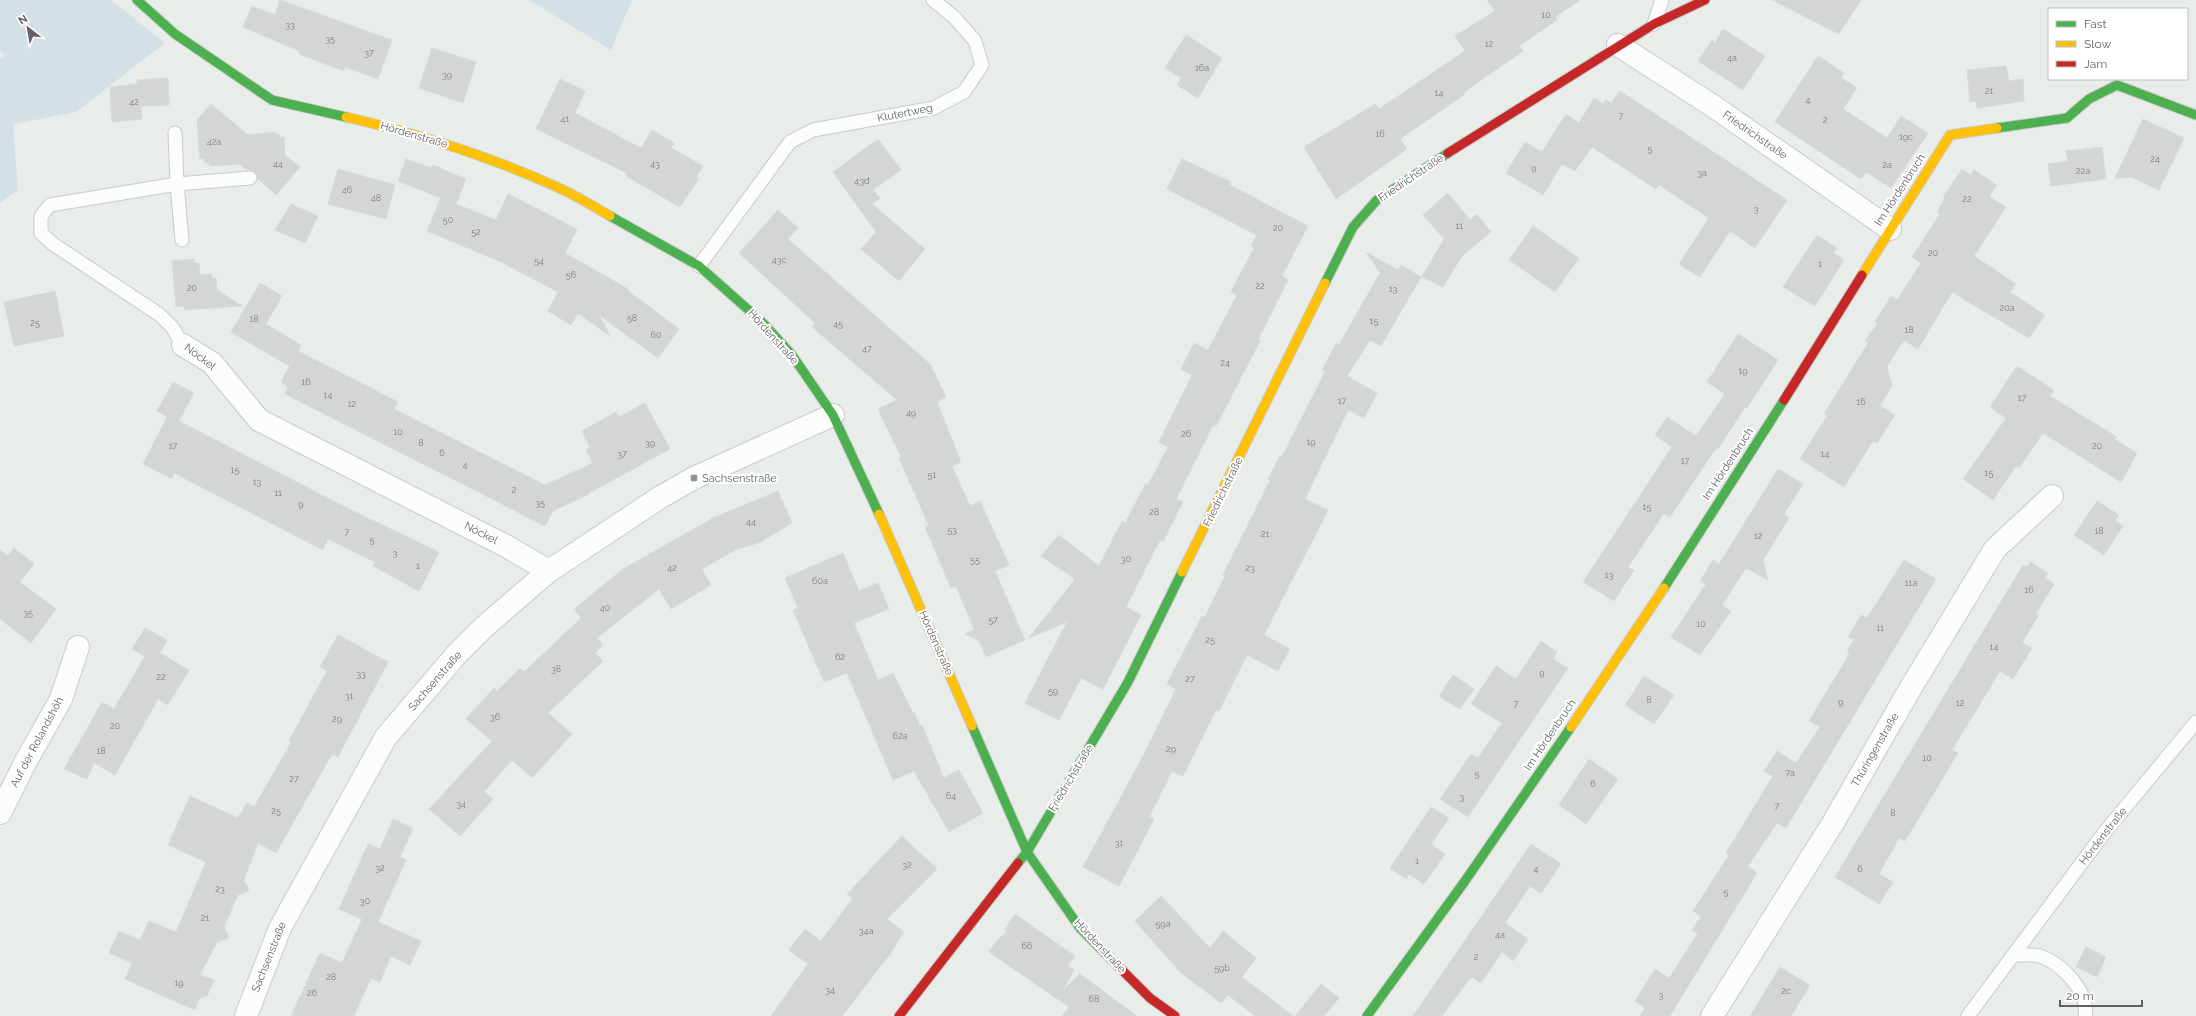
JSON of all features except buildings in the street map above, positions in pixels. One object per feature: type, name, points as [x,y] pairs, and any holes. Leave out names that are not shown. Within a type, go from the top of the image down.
[{"type":"street","name":"Hördenstraße","points":[[137,0],[175,34],[272,100],[404,131],[469,151],[558,187],[660,242],[699,266],[763,323],[792,355],[833,415],[858,466],[924,613],[1027,852],[1080,928],[1150,998],[1175,1016]]},
{"type":"street","name":"Friedrichstraße","points":[[899,1016],[1027,852],[1128,682],[1352,227],[1377,200],[1618,45],[1654,24],[1705,0]]},
{"type":"street","name":"Friedrichstraße","points":[[1618,45],[1725,114],[1890,229]]},
{"type":"street","name":"Im Hördenbruch","points":[[1367,1016],[1419,946],[1582,709],[1744,464],[1950,135],[2067,118],[2089,99],[2117,85],[2196,115]]},
{"type":"street","name":"Nöckel","points":[[183,345],[212,363],[259,420],[506,546],[549,571]]},
{"type":"street","name":"Sachsenstraße","points":[[246,1016],[280,928],[386,737],[473,638],[549,571],[660,498],[694,478],[833,415]]},
{"type":"street","name":"Thüringenstraße","points":[[1712,1016],[1833,823],[1910,689],[1995,549],[2052,496]]},
{"type":"street","name":"Auf der Rolandshöh","points":[[0,813],[24,763],[61,699],[78,647]]},
{"type":"lane","name":"Klutertweg","points":[[699,266],[790,142],[813,130],[934,108],[964,92],[982,65],[975,41],[955,18],[933,0]]},
{"type":"lane","points":[[1654,24],[1662,0]]},
{"type":"lane","points":[[175,133],[177,184],[182,240]]},
{"type":"lane","points":[[177,184],[250,178]]},
{"type":"lane","name":"Nöckel","points":[[177,184],[50,205],[41,216],[41,233],[53,244],[160,315],[172,327],[183,345]]},
{"type":"lane","name":"Hördenstraße","points":[[1968,1016],[2015,955],[2104,833],[2196,722]]},
{"type":"lane","points":[[2015,955],[2040,956],[2059,967],[2080,988],[2085,1016]]},
{"type":"shaded area","points":[[0,0],[111,0],[165,43],[76,112],[13,124],[18,190],[0,203],[0,59],[5,56],[0,51]]},
{"type":"shaded area","points":[[529,0],[632,0],[611,50]]},
{"type":"traffic: fast","points":[[137,0],[175,34],[272,100],[346,117]]},
{"type":"traffic: fast","points":[[1997,128],[2067,118],[2089,99],[2117,85],[2196,115]]},
{"type":"traffic: fast","points":[[1325,283],[1353,227],[1377,200],[1448,153]]},
{"type":"traffic: fast","points":[[610,216],[699,266],[763,323],[792,355],[833,415],[879,514]]},
{"type":"traffic: fast","points":[[1664,588],[1784,400]]},
{"type":"traffic: fast","points":[[1018,863],[1027,852],[1128,682],[1182,572]]},
{"type":"traffic: fast","points":[[972,726],[1027,852],[1080,928],[1115,963]]},
{"type":"traffic: fast","points":[[1367,1016],[1465,881],[1571,727]]},
{"type":"traffic: slow","points":[[346,117],[427,138],[506,165],[564,190],[610,216]]},
{"type":"traffic: slow","points":[[1862,275],[1950,135],[1997,128]]},
{"type":"traffic: slow","points":[[1182,572],[1325,283]]},
{"type":"traffic: slow","points":[[879,514],[972,726]]},
{"type":"traffic: slow","points":[[1571,727],[1664,588]]},
{"type":"traffic: jam","points":[[1448,153],[1654,24],[1705,0]]},
{"type":"traffic: jam","points":[[1784,400],[1862,275]]},
{"type":"traffic: jam","points":[[899,1016],[1018,863]]},
{"type":"traffic: jam","points":[[1115,963],[1150,998],[1175,1016]]},
{"type":"place","name":"Sachsenstraße","points":[[694,478]]}]
